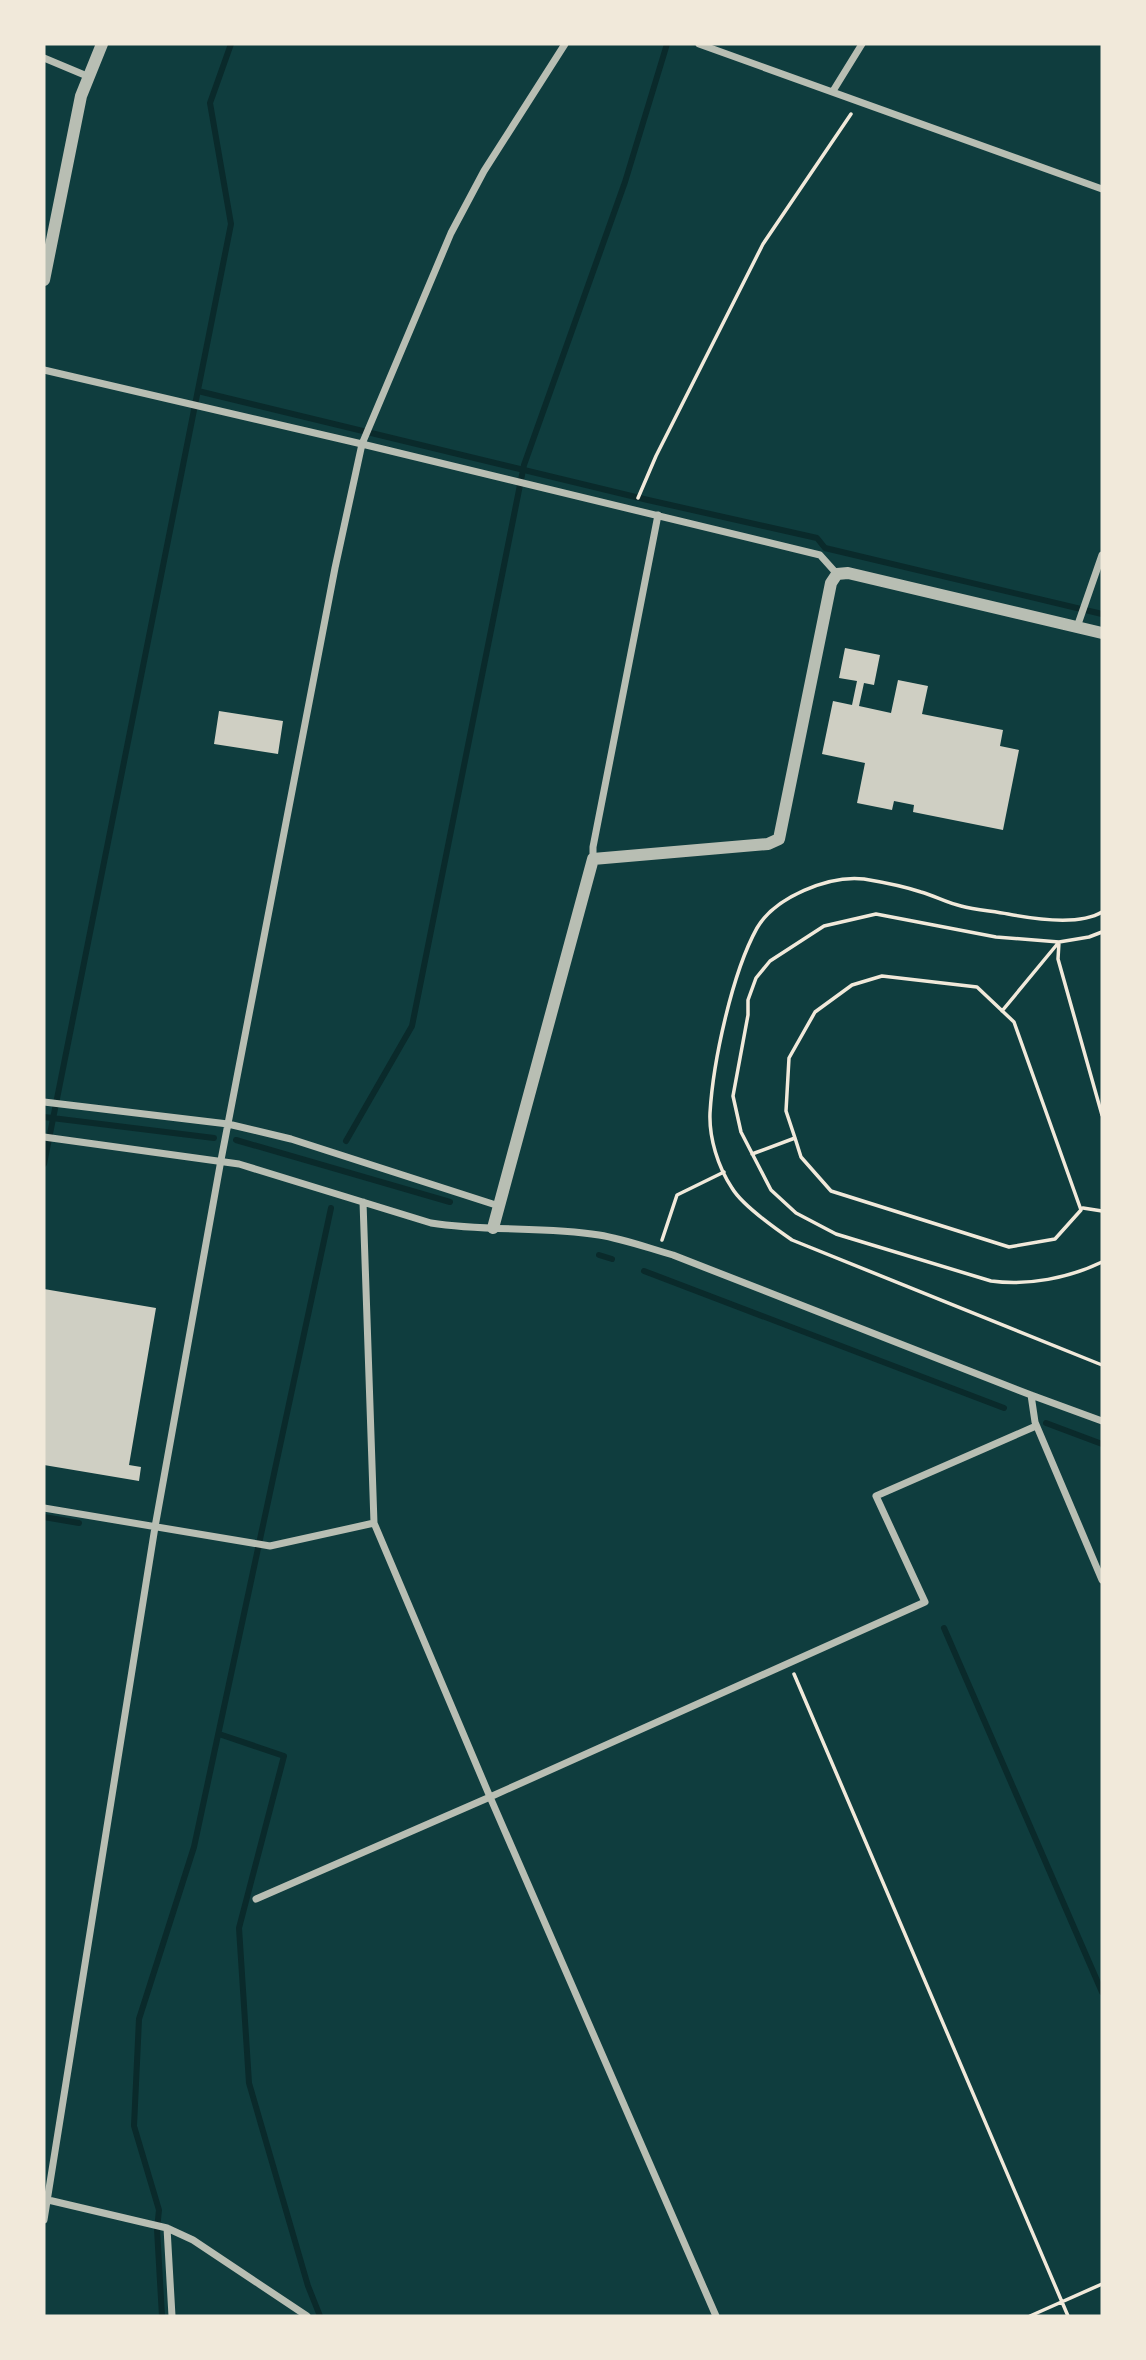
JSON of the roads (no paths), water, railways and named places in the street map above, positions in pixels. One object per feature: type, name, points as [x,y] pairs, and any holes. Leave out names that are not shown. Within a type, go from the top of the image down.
[{"type":"street","points":[[44,280],[82,96],[102,44]]},
{"type":"street","points":[[44,2220],[155,1527],[221,1160],[335,568],[362,444],[452,233],[484,171],[565,44]]},
{"type":"street","points":[[699,44],[1102,189]]},
{"type":"street","points":[[833,91],[862,44]]},
{"type":"street","points":[[44,58],[88,76]]},
{"type":"street","points":[[44,370],[820,555],[837,574]]},
{"type":"street","points":[[493,1228],[593,859],[593,847],[658,515]]},
{"type":"street","points":[[1077,627],[1102,555]]},
{"type":"street","points":[[837,574],[848,573],[1102,633]]},
{"type":"street","points":[[593,859],[768,844],[779,839],[831,583],[837,574]]},
{"type":"street","points":[[44,1102],[228,1124],[291,1139],[499,1206]]},
{"type":"street","points":[[44,1138],[221,1160],[431,1223],[456,1227],[599,1235],[673,1255],[1102,1421]]},
{"type":"street","points":[[363,1202],[374,1522],[490,1797],[716,2316]]},
{"type":"street","points":[[1031,1395],[1036,1426],[1102,1580]]},
{"type":"street","points":[[256,1899],[925,1602],[876,1496],[1036,1426]]},
{"type":"street","points":[[44,1508],[270,1546],[374,1522]]},
{"type":"street","points":[[46,2199],[167,2228],[193,2240],[307,2316]]},
{"type":"street","points":[[167,2228],[172,2316]]},
{"type":"waterway","points":[[44,1164],[231,224],[210,103],[231,44]]},
{"type":"waterway","points":[[346,1141],[412,1026],[524,465],[625,182],[667,44]]},
{"type":"waterway","points":[[198,391],[817,538],[825,548],[1102,614]]},
{"type":"waterway","points":[[44,1117],[214,1138]]},
{"type":"waterway","points":[[236,1140],[450,1202]]},
{"type":"waterway","points":[[162,2316],[157,2229],[159,2210],[134,2126],[139,2019],[194,1847],[331,1208]]},
{"type":"waterway","points":[[599,1255],[612,1259]]},
{"type":"waterway","points":[[644,1271],[1004,1408]]},
{"type":"waterway","points":[[1046,1423],[1102,1444]]},
{"type":"waterway","points":[[44,1517],[79,1523]]},
{"type":"waterway","points":[[944,1628],[1102,1992]]},
{"type":"waterway","points":[[219,1734],[284,1756],[239,1928],[249,2083],[308,2286],[320,2316]]}]
